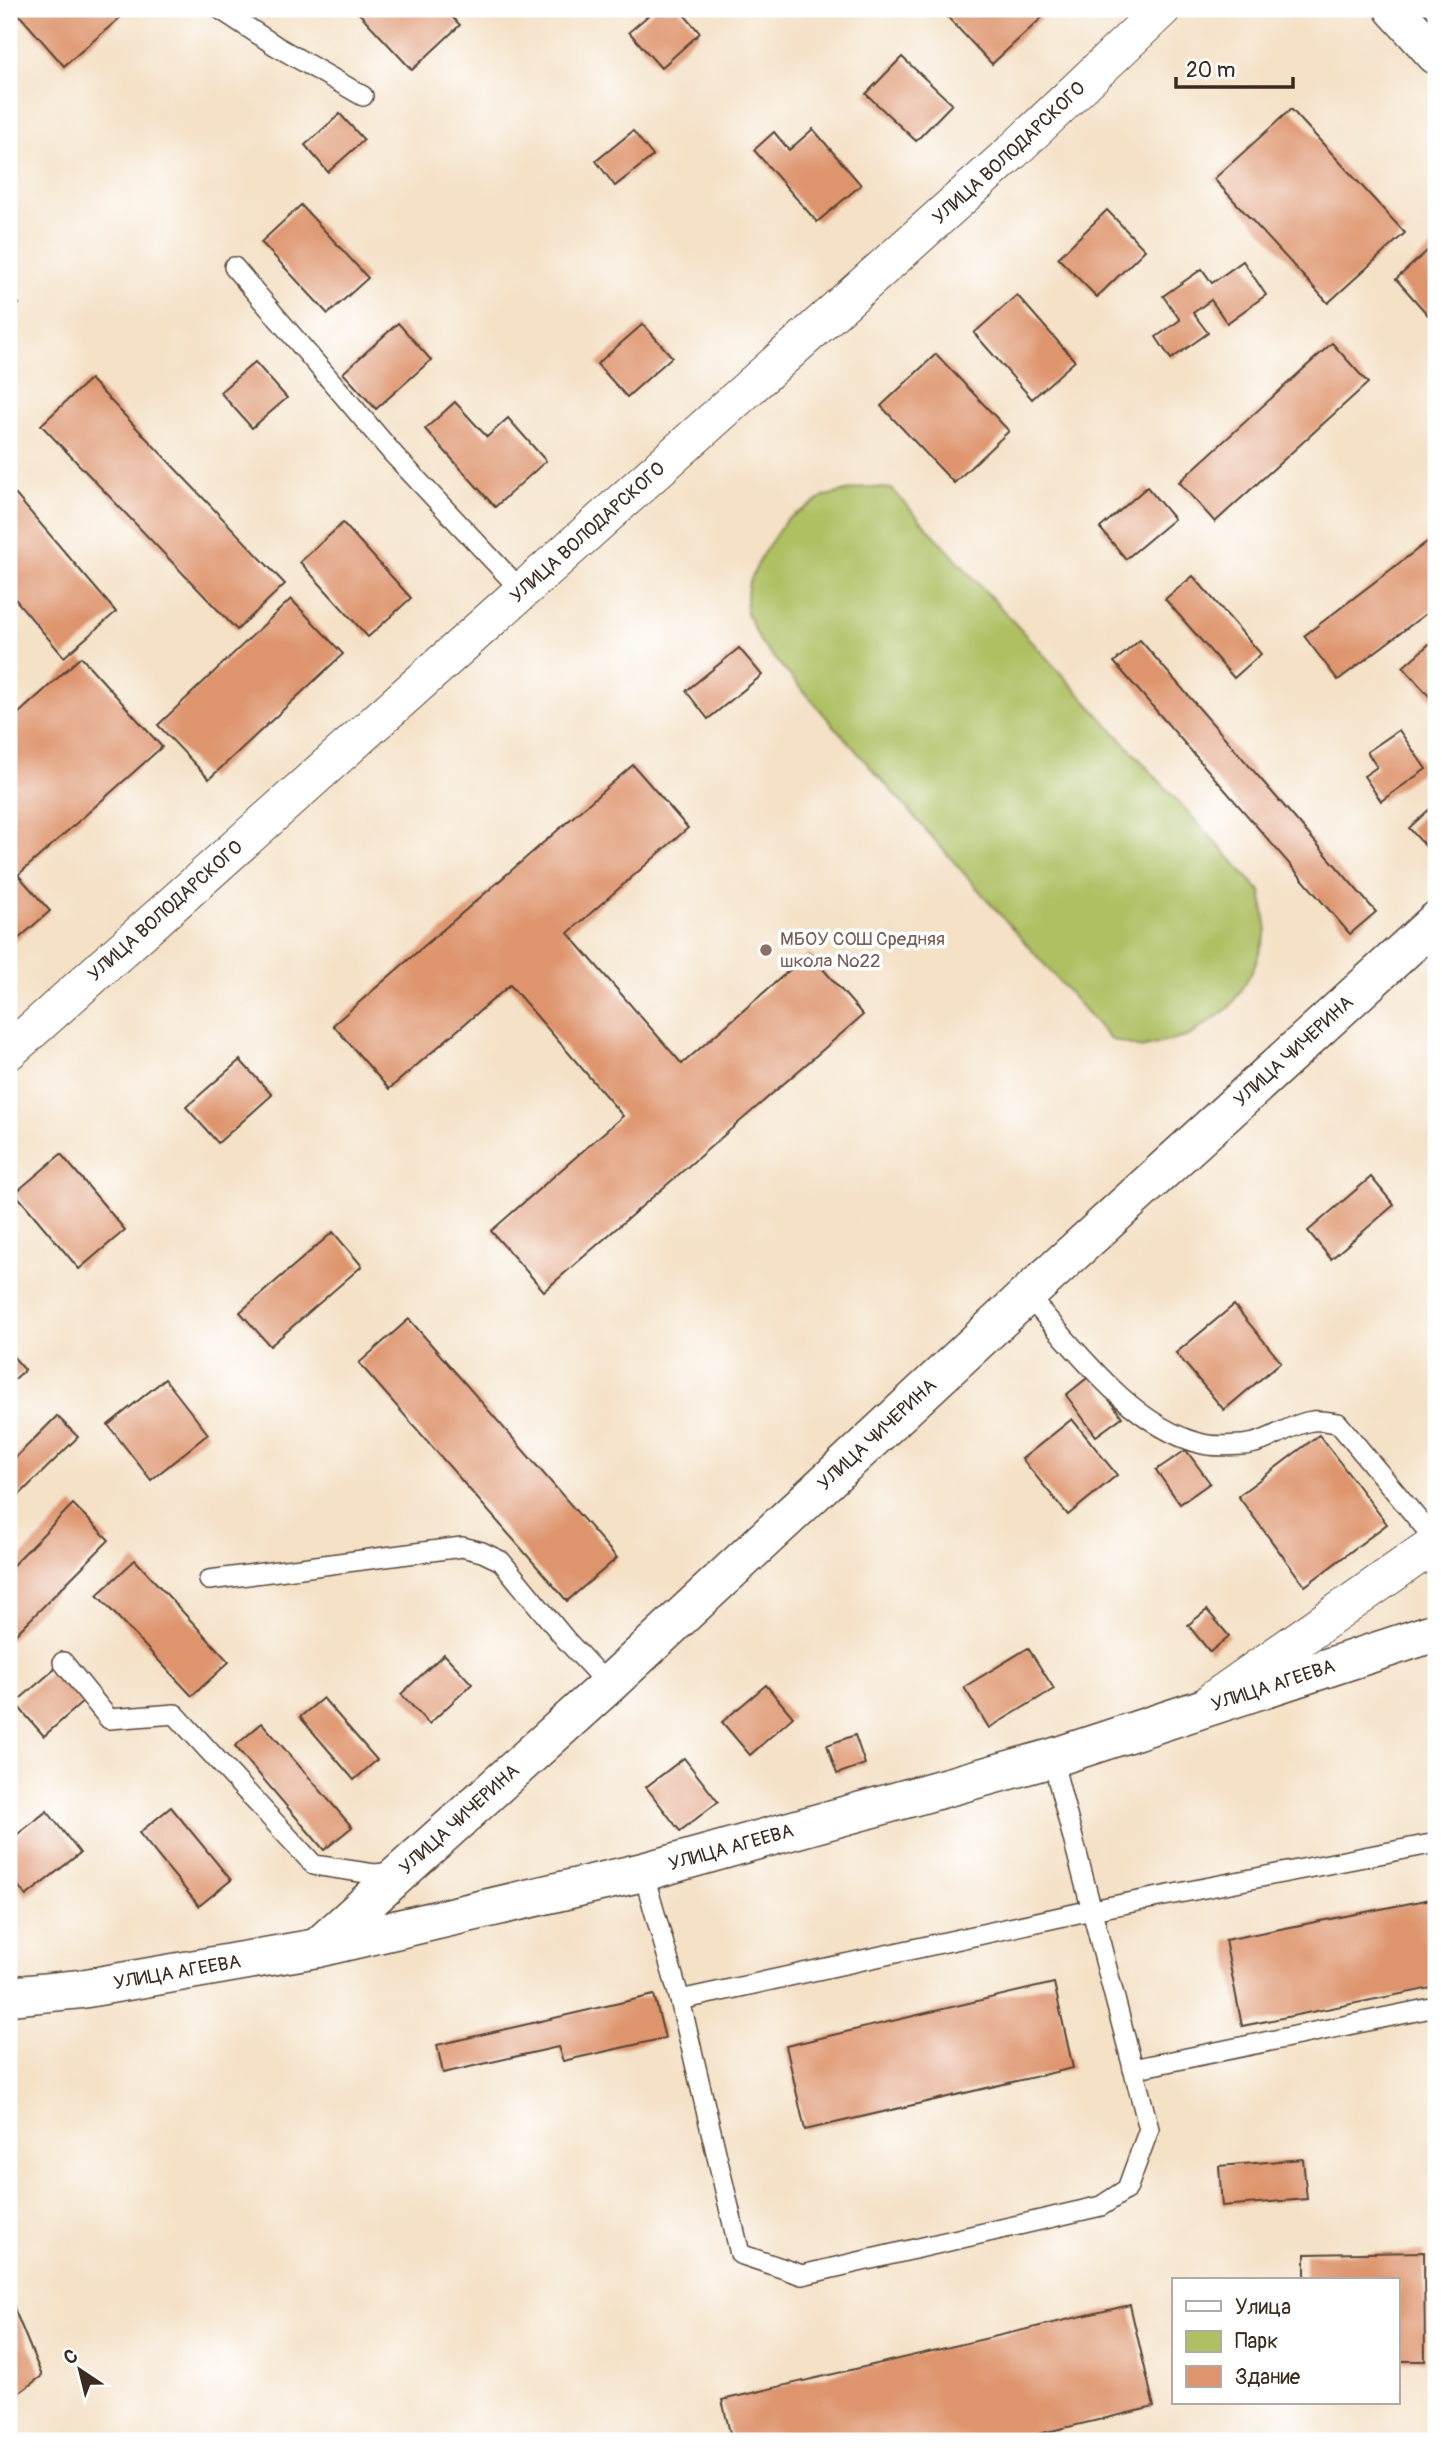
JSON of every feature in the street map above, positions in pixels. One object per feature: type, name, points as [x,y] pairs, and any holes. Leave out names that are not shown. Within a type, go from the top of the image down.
[{"type":"main road","points":[[1394,9],[1436,55]]},
{"type":"main road","name":"УЛИЦА ЧИЧЕРИНА","points":[[317,1948],[608,1685],[1027,1295],[1436,921]]},
{"type":"main road","name":"УЛИЦА АГЕЕВА","points":[[9,1996],[81,1989],[317,1948],[643,1872],[1052,1758],[1436,1632]]},
{"type":"street","name":"УЛИЦА ВОЛОДАРСКОГО","points":[[9,1051],[1001,161],[1162,9]]},
{"type":"street","points":[[1199,1710],[1436,1542]]},
{"type":"lane","points":[[220,9],[276,46],[363,96]]},
{"type":"lane","points":[[234,267],[394,455],[521,590]]},
{"type":"lane","points":[[1027,1295],[1128,1406],[1177,1435],[1200,1444],[1243,1445],[1264,1441],[1287,1428],[1313,1420],[1338,1423],[1436,1542]]},
{"type":"lane","points":[[209,1580],[462,1547],[482,1552],[501,1560],[565,1640],[608,1685]]},
{"type":"lane","points":[[63,1662],[109,1719],[175,1714],[314,1865],[374,1874],[400,1872]]},
{"type":"lane","points":[[643,1872],[680,2000],[740,2254],[802,2275],[1101,2206],[1126,2189],[1149,2129],[1052,1758]]},
{"type":"lane","points":[[680,2000],[1092,1910],[1436,1843]]},
{"type":"lane","points":[[1133,2069],[1436,2007]]},
{"type":"green space","points":[[863,487],[892,489],[1261,892],[1267,931],[1253,970],[1230,1007],[1189,1036],[1141,1048],[1110,1039],[761,643],[746,611],[748,585],[762,555],[786,520],[826,496]]},
{"type":"building","points":[[14,9],[114,9],[121,17],[64,66]]},
{"type":"building","points":[[355,9],[444,9],[460,25],[412,70]]},
{"type":"building","points":[[656,9],[679,9],[700,33],[661,68],[629,32]]},
{"type":"building","points":[[940,9],[1043,9],[1047,13],[992,64]]},
{"type":"building","points":[[902,57],[952,104],[916,141],[866,94]]},
{"type":"building","points":[[1291,109],[1405,233],[1328,303],[1214,179]]},
{"type":"building","points":[[340,114],[364,140],[328,172],[305,145]]},
{"type":"building","points":[[813,129],[861,185],[817,222],[754,150],[774,132],[789,150]]},
{"type":"building","points":[[633,131],[653,156],[615,186],[596,161]]},
{"type":"building","points":[[301,205],[368,278],[328,314],[261,242]]},
{"type":"building","points":[[1107,210],[1145,250],[1097,297],[1058,258]]},
{"type":"building","points":[[1436,243],[1436,324],[1396,279]]},
{"type":"building","points":[[1243,261],[1266,295],[1227,323],[1211,300],[1193,313],[1208,333],[1171,359],[1156,337],[1180,320],[1163,296],[1202,269],[1212,283]]},
{"type":"building","points":[[9,293],[19,304],[9,314]]},
{"type":"building","points":[[1017,295],[1075,361],[1032,399],[974,333]]},
{"type":"building","points":[[398,323],[431,360],[376,409],[343,373]]},
{"type":"building","points":[[643,324],[672,357],[627,397],[597,364]]},
{"type":"building","points":[[1332,343],[1368,383],[1215,522],[1179,482]]},
{"type":"building","points":[[936,354],[1009,431],[954,483],[881,406]]},
{"type":"building","points":[[255,362],[287,398],[252,428],[220,392]]},
{"type":"building","points":[[90,379],[285,584],[237,630],[41,425]]},
{"type":"building","points":[[455,402],[487,437],[508,418],[546,461],[495,507],[425,429]]},
{"type":"building","points":[[9,487],[116,612],[64,657],[9,592]]},
{"type":"building","points":[[1147,487],[1174,519],[1126,559],[1100,528]]},
{"type":"building","points":[[343,523],[411,598],[368,637],[300,562]]},
{"type":"building","points":[[1436,535],[1436,606],[1338,680],[1304,636]]},
{"type":"building","points":[[1193,576],[1261,654],[1234,678],[1165,599]]},
{"type":"building","points":[[291,599],[343,654],[209,779],[158,725]]},
{"type":"building","points":[[1436,638],[1436,704],[1403,667]]},
{"type":"building","points":[[1140,640],[1376,912],[1350,934],[1114,662]]},
{"type":"building","points":[[739,648],[762,675],[708,719],[686,691]]},
{"type":"building","points":[[81,657],[162,747],[18,875],[50,911],[9,947],[9,722]]},
{"type":"building","points":[[1399,730],[1426,769],[1381,801],[1364,776],[1377,767],[1367,752]]},
{"type":"building","points":[[633,765],[688,828],[568,933],[682,1064],[809,953],[863,1015],[544,1291],[491,1231],[623,1116],[510,985],[389,1089],[333,1025]]},
{"type":"building","points":[[1436,803],[1436,858],[1409,828]]},
{"type":"building","points":[[240,1060],[272,1095],[218,1143],[186,1107]]},
{"type":"building","points":[[61,1154],[125,1230],[79,1269],[15,1193]]},
{"type":"building","points":[[1371,1177],[1394,1205],[1331,1259],[1308,1231]]},
{"type":"building","points":[[333,1232],[362,1266],[270,1346],[240,1312]]},
{"type":"building","points":[[1234,1305],[1281,1362],[1224,1410],[1176,1353]]},
{"type":"building","points":[[409,1319],[617,1558],[567,1601],[359,1363]]},
{"type":"building","points":[[9,1352],[25,1370],[9,1384]]},
{"type":"building","points":[[1091,1375],[1122,1417],[1096,1436],[1066,1395]]},
{"type":"building","points":[[165,1379],[208,1434],[151,1480],[108,1425]]},
{"type":"building","points":[[57,1416],[78,1437],[12,1502],[9,1499],[9,1464]]},
{"type":"building","points":[[1072,1419],[1117,1475],[1068,1515],[1022,1459]]},
{"type":"building","points":[[1319,1435],[1387,1524],[1305,1586],[1238,1496]]},
{"type":"building","points":[[1186,1450],[1210,1483],[1180,1504],[1156,1470]]},
{"type":"building","points":[[73,1504],[109,1540],[9,1641],[9,1569]]},
{"type":"building","points":[[135,1560],[229,1662],[192,1696],[97,1595]]},
{"type":"building","points":[[1207,1610],[1229,1636],[1210,1652],[1188,1625]]},
{"type":"building","points":[[1028,1648],[1054,1689],[989,1728],[964,1687]]},
{"type":"building","points":[[444,1654],[472,1684],[429,1724],[401,1694]]},
{"type":"building","points":[[56,1668],[84,1701],[44,1736],[15,1703]]},
{"type":"building","points":[[766,1685],[793,1717],[750,1755],[722,1722]]},
{"type":"building","points":[[323,1698],[377,1760],[354,1780],[300,1717]]},
{"type":"building","points":[[262,1723],[352,1827],[324,1850],[235,1746]]},
{"type":"building","points":[[855,1735],[865,1764],[837,1774],[827,1745]]},
{"type":"building","points":[[684,1758],[718,1802],[680,1831],[646,1787]]},
{"type":"building","points":[[171,1807],[231,1880],[199,1906],[139,1833]]},
{"type":"building","points":[[47,1811],[80,1853],[26,1896],[9,1874],[9,1841]]},
{"type":"building","points":[[1436,1898],[1436,1987],[1242,2026],[1225,1940]]},
{"type":"building","points":[[1054,1983],[1073,2068],[805,2130],[786,2046]]},
{"type":"building","points":[[654,1995],[665,2038],[563,2061],[558,2047],[443,2073],[437,2045]]},
{"type":"building","points":[[1303,2159],[1307,2199],[1222,2206],[1219,2166]]},
{"type":"building","points":[[1424,2252],[1425,2361],[1400,2361],[1400,2278],[1305,2278],[1305,2254]]},
{"type":"building","points":[[9,2296],[42,2376],[9,2400]]},
{"type":"building","points":[[1130,2305],[1154,2407],[1008,2441],[732,2441],[722,2400]]},
{"type":"place","name":"МБОУ СОШ Средняя школа №22","points":[[766,950]]}]
